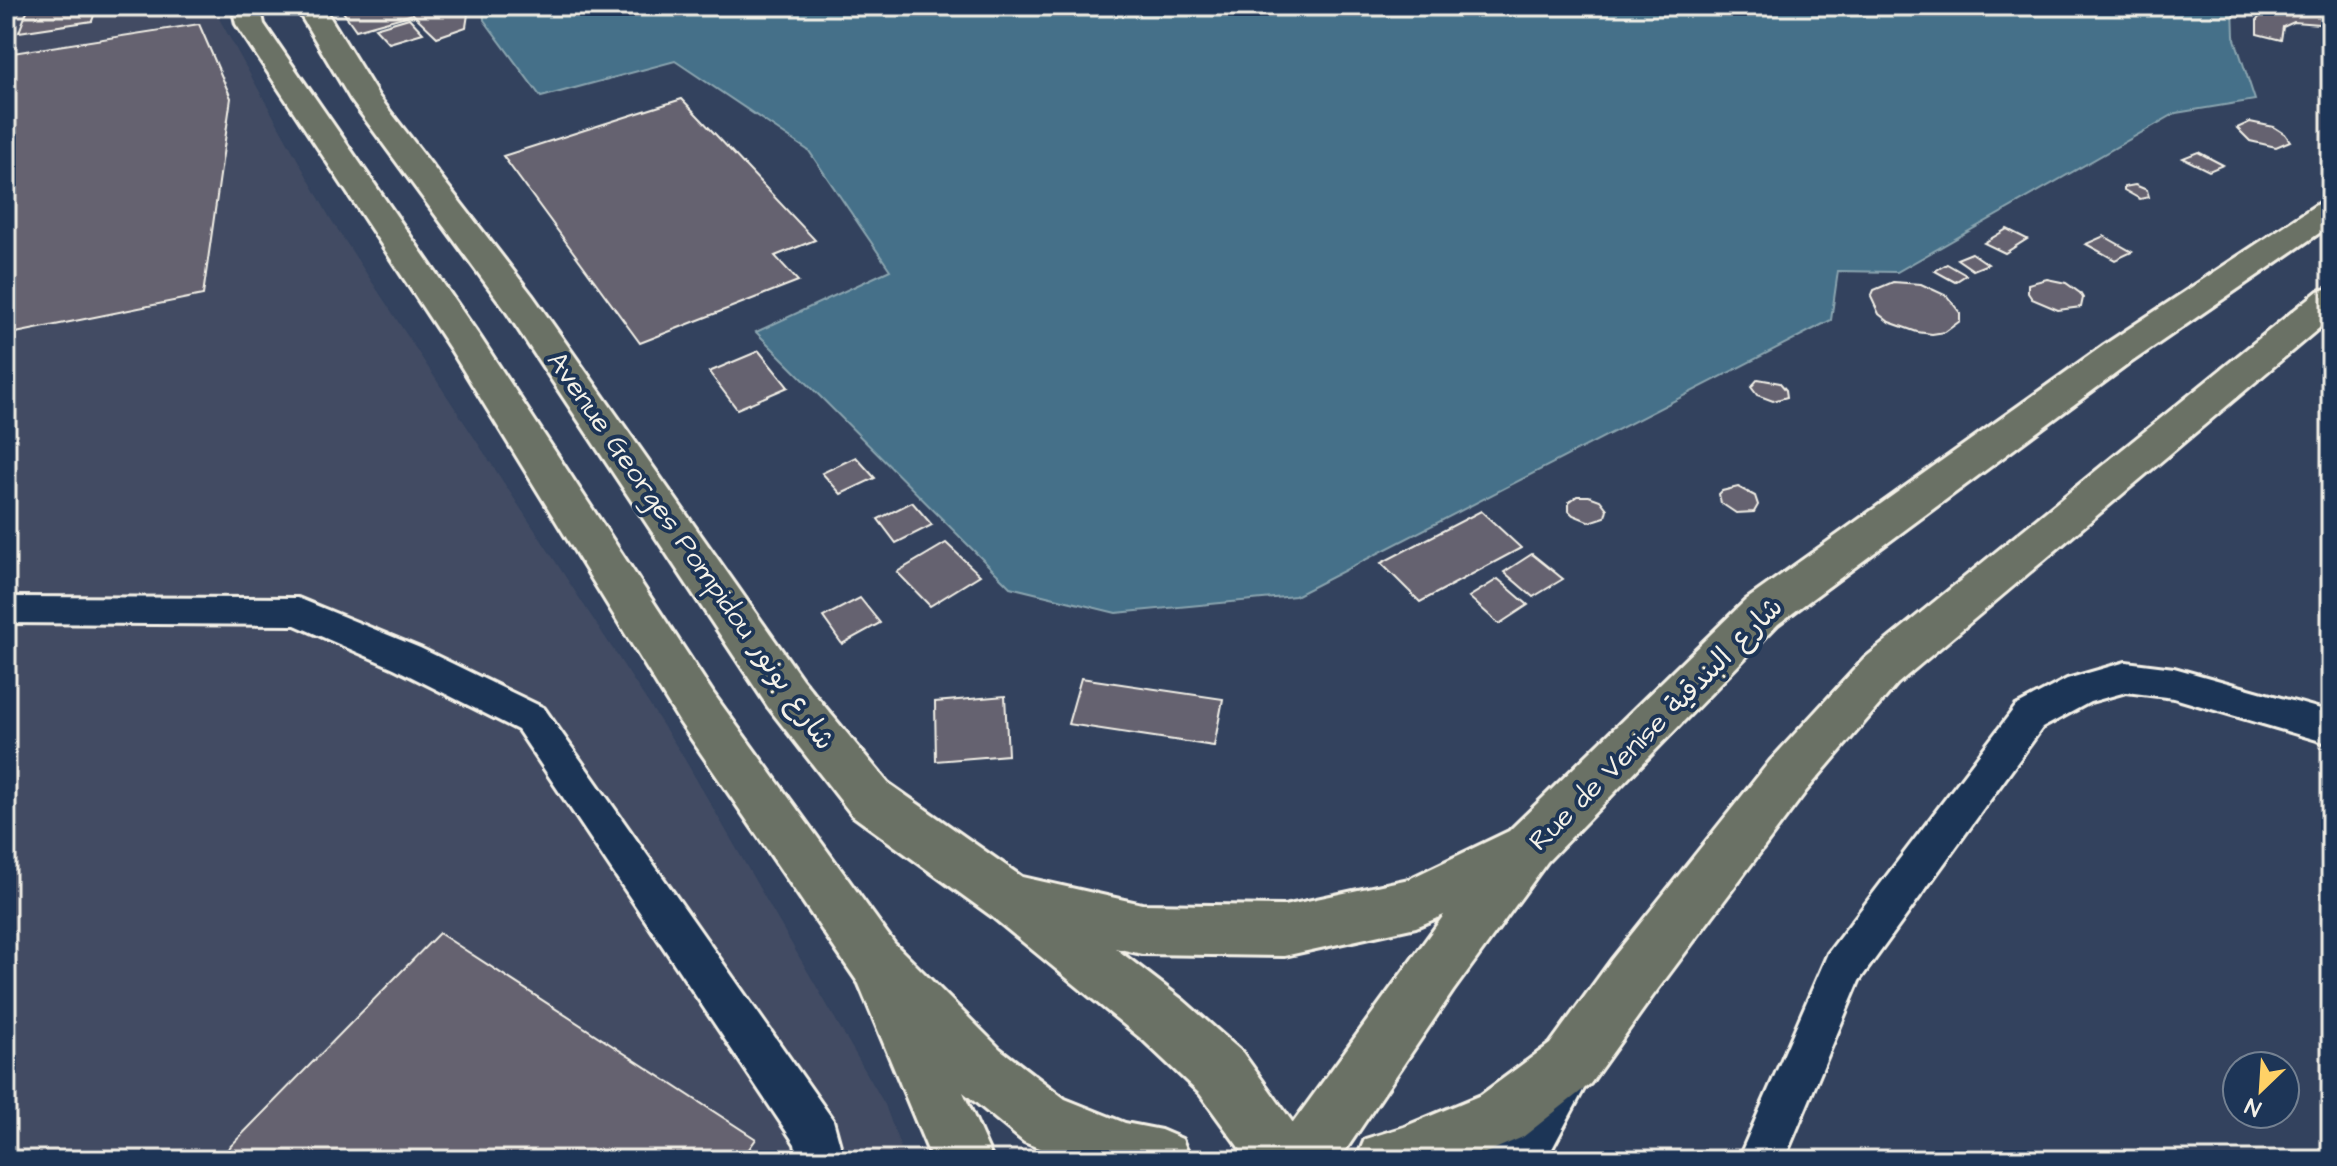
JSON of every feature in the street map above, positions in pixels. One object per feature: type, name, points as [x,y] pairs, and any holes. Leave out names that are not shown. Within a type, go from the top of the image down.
[{"type":"main road","points":[[246,6],[250,24],[467,346],[696,707],[875,962],[980,1069],[1045,1121],[1125,1153],[1161,1160]]},
{"type":"main road","name":"Avenue Georges Pompidou شارع بونور","points":[[309,6],[366,100],[519,303],[785,693],[870,799],[1009,898],[1164,1021],[1221,1073],[1255,1117],[1282,1160]]},
{"type":"main road","name":"Rue de Venise شارع البندقية","points":[[1303,1160],[1433,972],[1529,846],[1762,612],[2117,354],[2331,210]]},
{"type":"main road","points":[[1512,1160],[1570,1064],[1632,978],[1788,776],[1881,671],[2331,299]]},
{"type":"main road","points":[[1009,898],[1142,929],[1284,931],[1416,902],[1529,846]]},
{"type":"main road","points":[[875,962],[963,1160]]},
{"type":"main road","points":[[1386,1160],[1404,1157],[1502,1116],[1570,1064]]},
{"type":"lane","points":[[6,610],[298,612],[407,658],[531,719],[817,1136],[821,1160]]},
{"type":"lane","points":[[1761,1160],[1843,967],[2029,717],[2080,690],[2126,677],[2174,683],[2331,728]]},
{"type":"shaded area","points":[[6,6],[212,6],[330,218],[681,753],[885,1105],[905,1160],[6,1160]]},
{"type":"shaded area","points":[[483,6],[2233,6],[2234,36],[2255,100],[2176,113],[1897,272],[1838,271],[1831,320],[1295,596],[1116,613],[1010,587],[756,332],[890,270],[809,151],[675,61],[541,97],[484,20]]},
{"type":"building","points":[[29,6],[97,6],[92,21],[19,32]]},
{"type":"building","points":[[339,6],[469,8],[466,27],[437,37],[413,14],[356,30]]},
{"type":"building","points":[[2268,6],[2316,6],[2331,12],[2331,25],[2294,22],[2283,27],[2281,40],[2257,34],[2257,20]]},
{"type":"building","points":[[409,18],[423,33],[389,43],[375,28]]},
{"type":"building","points":[[199,24],[231,98],[203,295],[6,335],[6,54]]},
{"type":"building","points":[[682,99],[815,240],[775,256],[798,281],[640,343],[503,156]]},
{"type":"building","points":[[2250,122],[2274,127],[2290,141],[2276,147],[2250,141],[2237,128]]},
{"type":"building","points":[[2198,152],[2223,165],[2209,171],[2183,158]]},
{"type":"building","points":[[2135,185],[2147,190],[2149,197],[2140,199],[2124,190],[2124,187]]},
{"type":"building","points":[[2007,229],[2027,239],[2005,253],[1984,243]]},
{"type":"building","points":[[2104,236],[2132,252],[2115,260],[2086,244]]},
{"type":"building","points":[[1972,253],[1988,264],[1973,270],[1957,259]]},
{"type":"building","points":[[1947,264],[1966,275],[1955,282],[1935,271]]},
{"type":"building","points":[[2047,279],[2066,283],[2080,293],[2083,298],[2081,307],[2058,310],[2032,299],[2028,284]]},
{"type":"building","points":[[1893,282],[1921,284],[1947,296],[1960,313],[1960,321],[1945,332],[1932,334],[1889,322],[1879,314],[1871,297],[1874,290]]},
{"type":"building","points":[[759,351],[788,387],[737,409],[709,372]]},
{"type":"building","points":[[1758,379],[1780,383],[1787,397],[1773,401],[1757,395],[1751,387]]},
{"type":"building","points":[[856,457],[875,478],[841,494],[822,473]]},
{"type":"building","points":[[1738,487],[1755,496],[1758,505],[1754,512],[1736,513],[1721,503],[1719,494],[1722,491]]},
{"type":"building","points":[[1577,496],[1600,500],[1607,509],[1605,517],[1590,522],[1573,515],[1569,511],[1569,502]]},
{"type":"building","points":[[912,502],[932,525],[896,543],[878,519]]},
{"type":"building","points":[[1481,511],[1521,548],[1420,602],[1381,563]]},
{"type":"building","points":[[946,543],[980,575],[930,606],[897,572]]},
{"type":"building","points":[[1532,554],[1563,579],[1533,597],[1504,572]]},
{"type":"building","points":[[1498,579],[1528,605],[1499,624],[1469,597]]},
{"type":"building","points":[[860,598],[880,623],[842,644],[823,617]]},
{"type":"building","points":[[1081,678],[1223,699],[1214,746],[1068,724]]},
{"type":"building","points":[[1005,696],[1008,755],[936,761],[935,702]]},
{"type":"building","points":[[439,933],[756,1139],[741,1160],[217,1160]]}]
